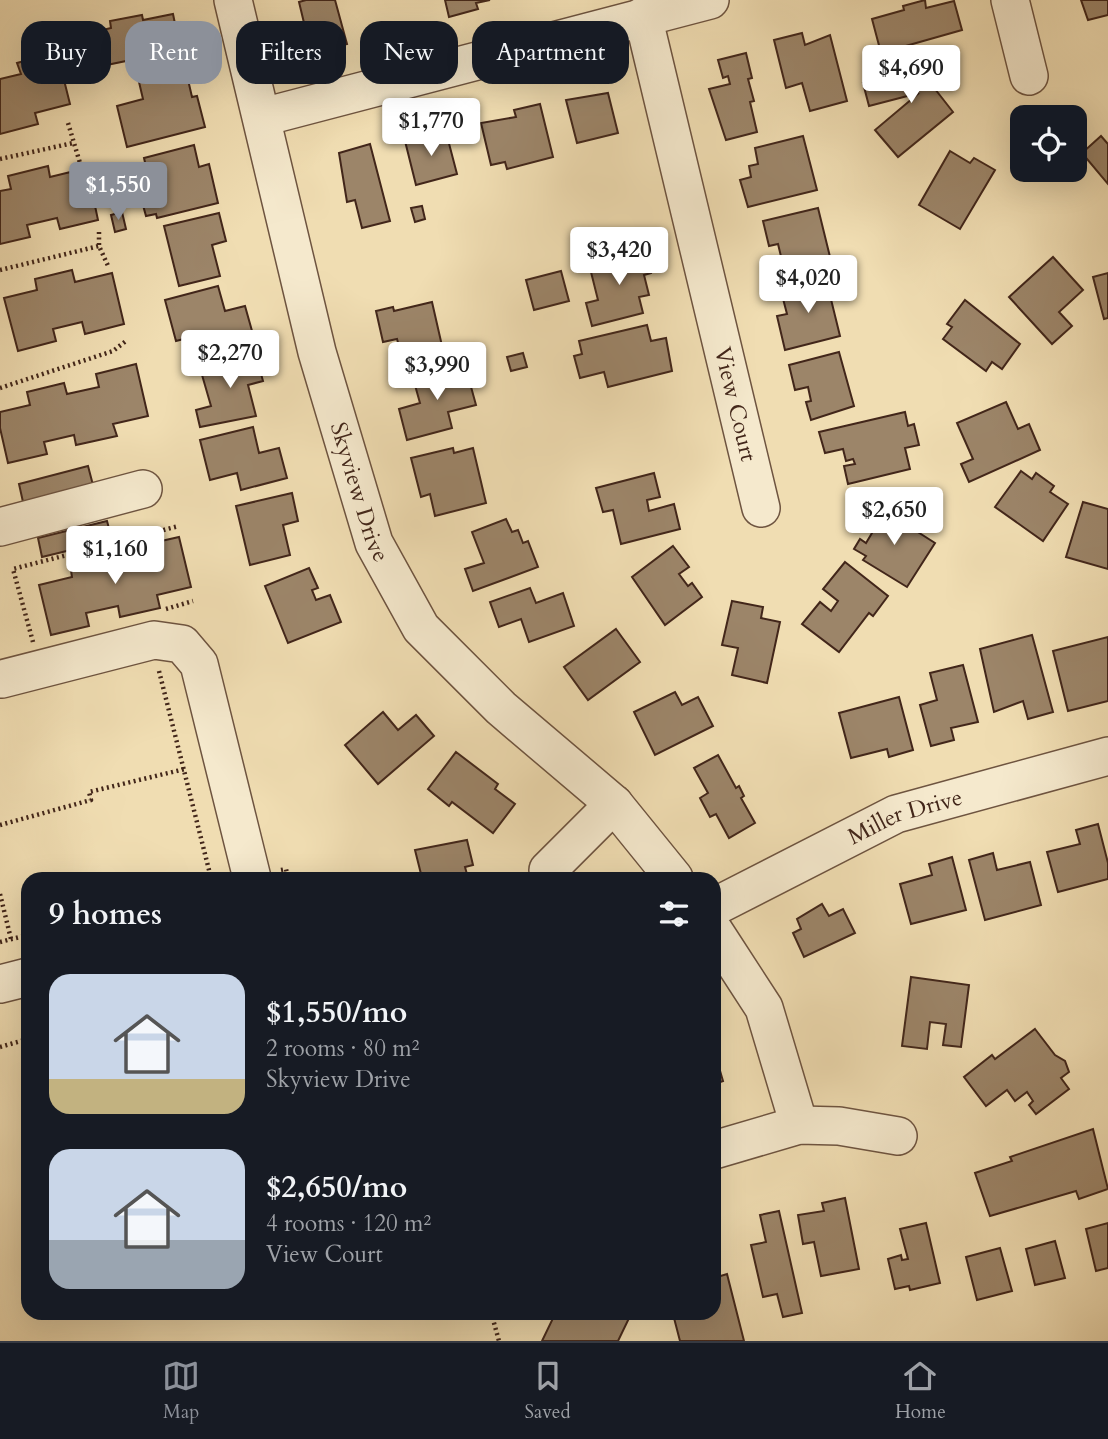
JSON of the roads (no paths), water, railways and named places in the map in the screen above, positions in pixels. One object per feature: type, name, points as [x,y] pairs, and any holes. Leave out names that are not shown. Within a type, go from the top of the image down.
[{"type":"street","name":"Skyview Drive","points":[[233,0],[317,352],[374,543],[421,628],[500,708],[614,804],[669,872]]},
{"type":"street","points":[[262,117],[710,0]]},
{"type":"street","points":[[1010,0],[1029,76]]},
{"type":"street","name":"View Court","points":[[643,16],[761,508]]},
{"type":"street","points":[[0,527],[143,489]]},
{"type":"street","points":[[1,677],[154,640],[182,645],[199,664],[251,872]]},
{"type":"street","name":"Miller Drive","points":[[721,903],[896,814],[1108,756]]},
{"type":"street","points":[[548,870],[614,804]]},
{"type":"street","points":[[721,942],[764,1008],[799,1125]]},
{"type":"street","points":[[0,984],[21,979]]},
{"type":"street","points":[[721,1148],[799,1125],[839,1126],[898,1136]]}]
